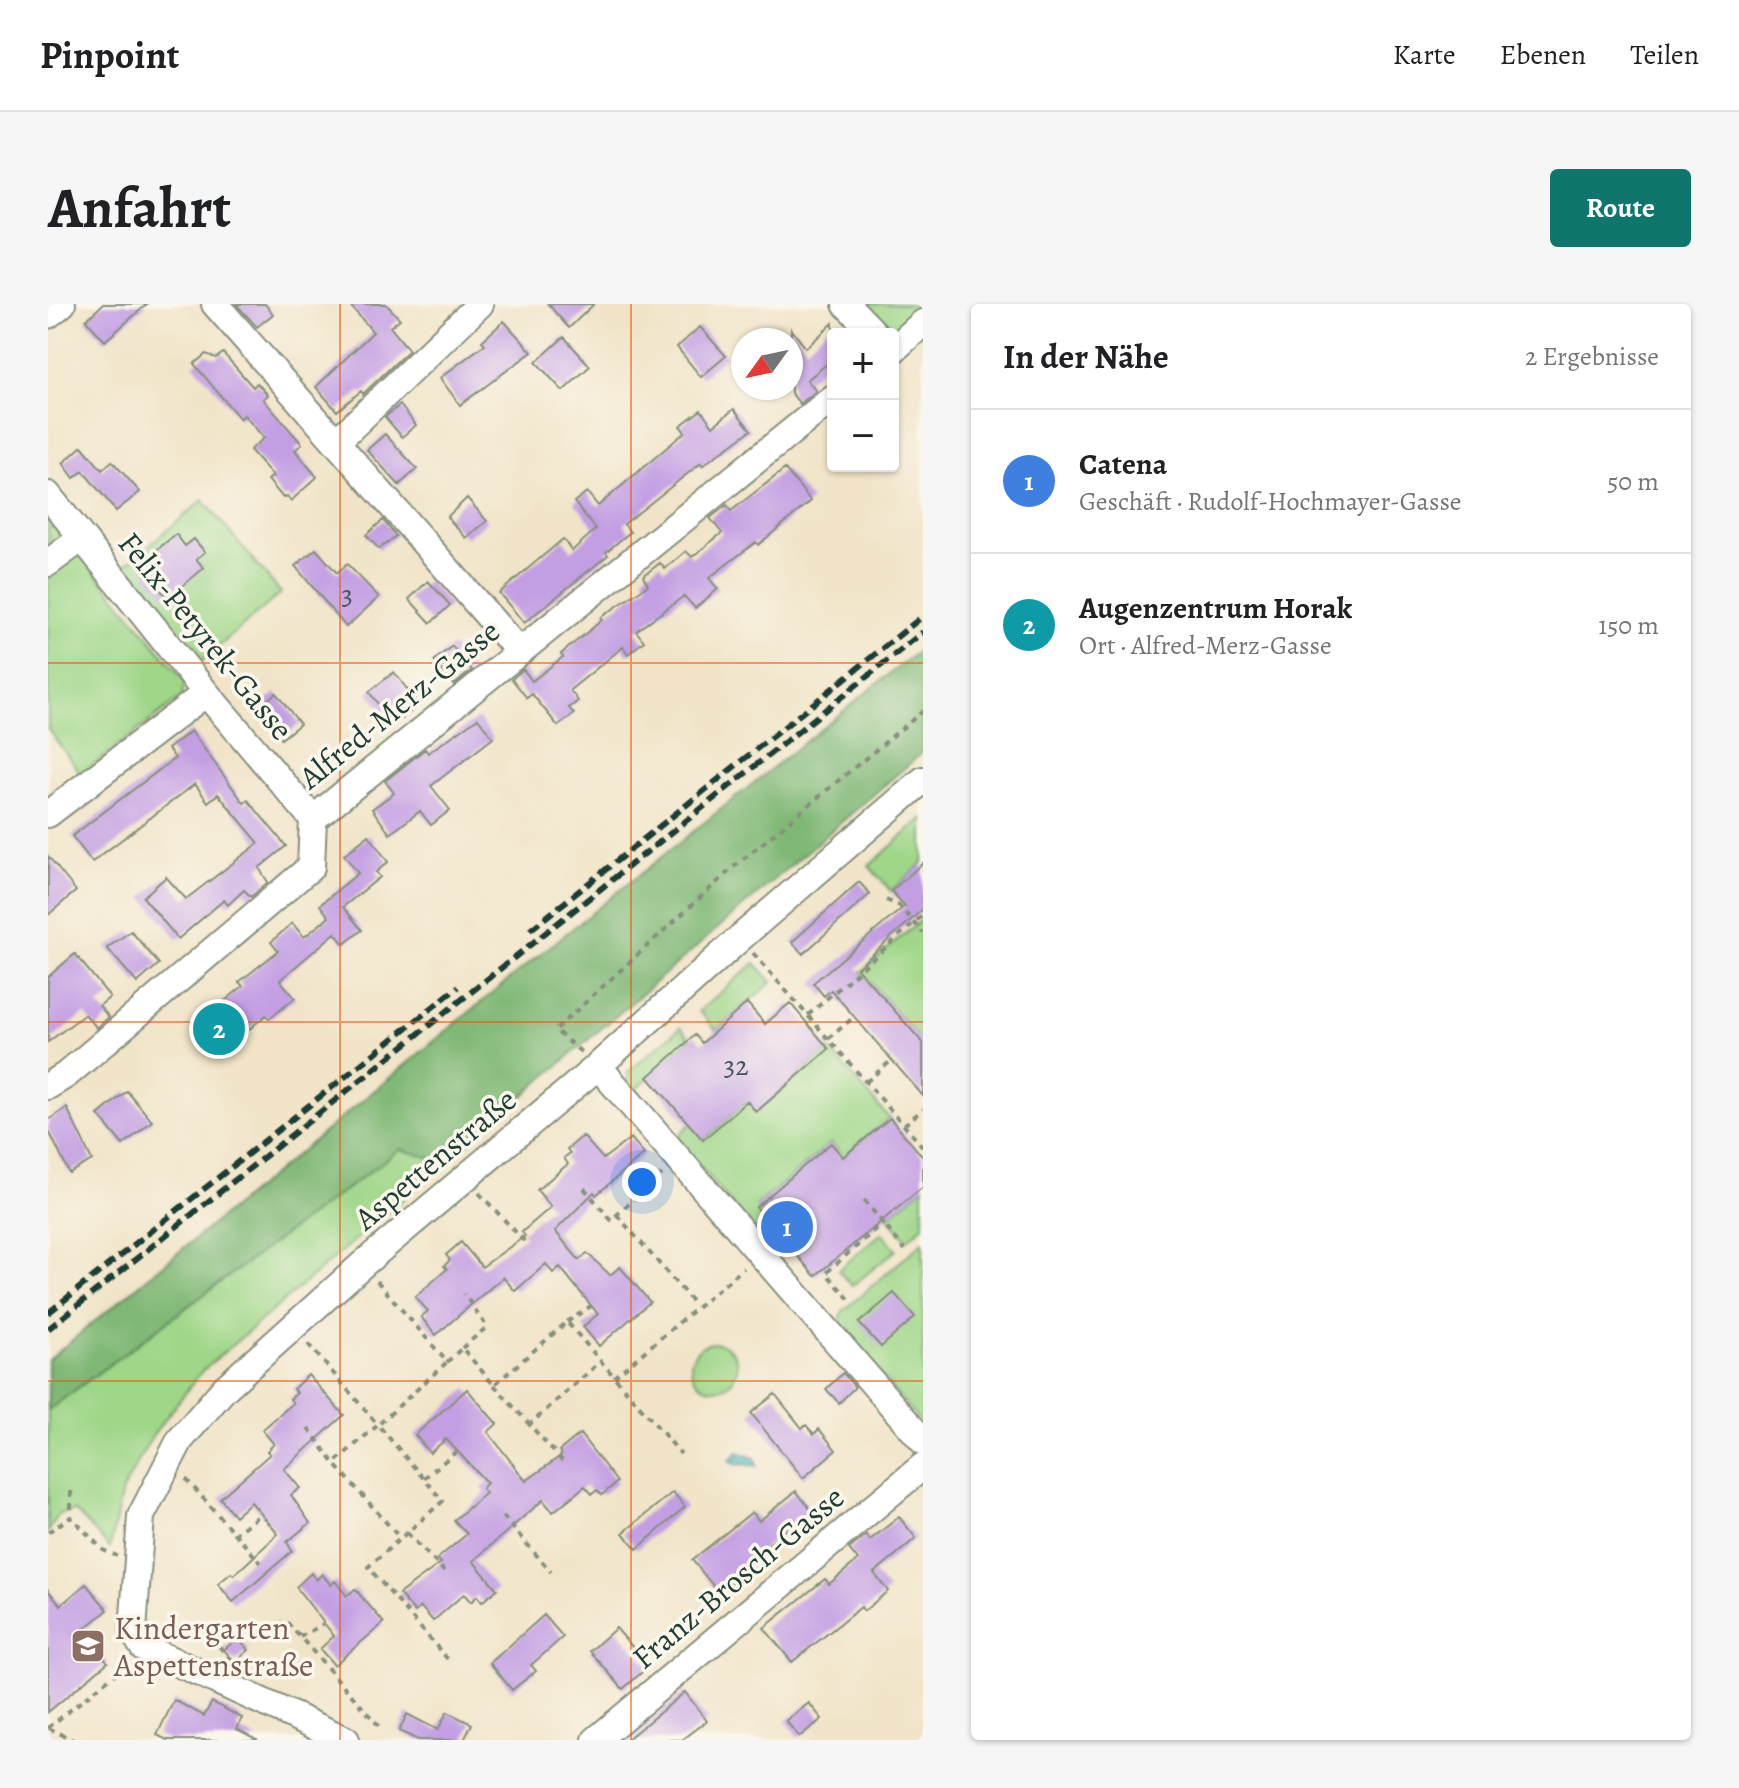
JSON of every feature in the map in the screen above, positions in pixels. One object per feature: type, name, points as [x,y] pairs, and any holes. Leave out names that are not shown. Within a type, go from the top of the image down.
[{"type":"street","points":[[48,315],[62,304]]},
{"type":"street","points":[[215,304],[518,650]]},
{"type":"street","points":[[336,442],[480,304]]},
{"type":"street","points":[[846,304],[869,328]]},
{"type":"street","points":[[899,345],[923,323]]},
{"type":"street","name":"Alfred-Merz-Gasse","points":[[48,1086],[66,1075],[311,867],[313,819],[830,400]]},
{"type":"street","name":"Felix-Petyrek-Gasse","points":[[48,495],[206,693],[313,819]]},
{"type":"street","points":[[48,563],[82,538]]},
{"type":"street","points":[[48,814],[206,693]]},
{"type":"street","name":"Aspettenstraße","points":[[138,1656],[133,1631],[141,1516],[180,1440],[224,1389],[363,1264],[598,1066],[923,780]]},
{"type":"street","points":[[598,1066],[923,1441]]},
{"type":"street","name":"Franz-Brosch-Gasse","points":[[596,1740],[923,1466]]},
{"type":"street","points":[[138,1656],[346,1740]]},
{"type":"path","points":[[598,1066],[555,1030],[736,865],[923,711]]},
{"type":"path","points":[[886,900],[900,906],[923,933]]},
{"type":"path","points":[[808,1015],[923,915]]},
{"type":"path","points":[[740,938],[923,1147]]},
{"type":"path","points":[[828,1039],[854,1017]]},
{"type":"path","points":[[866,1082],[892,1060]]},
{"type":"path","points":[[904,1125],[923,1109]]},
{"type":"path","points":[[584,1188],[611,1220],[678,1159]]},
{"type":"path","points":[[465,1178],[527,1244]]},
{"type":"path","points":[[864,1200],[905,1250]]},
{"type":"path","points":[[617,1215],[696,1306]]},
{"type":"path","points":[[849,1299],[826,1273],[883,1223]]},
{"type":"path","points":[[614,1377],[760,1254]]},
{"type":"path","points":[[363,1264],[447,1362]]},
{"type":"path","points":[[334,1463],[487,1327],[464,1294]]},
{"type":"path","points":[[494,1385],[567,1322],[591,1306]]},
{"type":"path","points":[[567,1322],[681,1454]]},
{"type":"path","points":[[292,1326],[443,1501],[368,1567],[450,1662]]},
{"type":"path","points":[[462,1348],[528,1426],[565,1464]]},
{"type":"path","points":[[528,1426],[601,1361]]},
{"type":"path","points":[[308,1428],[334,1463],[400,1538]]},
{"type":"path","points":[[424,1478],[457,1451]]},
{"type":"path","points":[[170,1458],[233,1535],[261,1563]]},
{"type":"path","points":[[71,1491],[71,1517],[103,1550],[136,1563]]},
{"type":"path","points":[[233,1535],[261,1514]]},
{"type":"path","points":[[503,1516],[551,1572]]},
{"type":"path","points":[[48,1532],[71,1517]]},
{"type":"path","points":[[407,1533],[444,1571]]},
{"type":"path","points":[[273,1642],[267,1635],[285,1620],[379,1726]]},
{"type":"path","points":[[300,1637],[323,1624]]},
{"type":"path","points":[[218,1627],[212,1638],[239,1669]]},
{"type":"path","points":[[73,1740],[49,1728],[138,1656]]},
{"type":"green space","points":[[862,304],[923,304],[923,310],[902,329],[886,328]]},
{"type":"green space","points":[[203,500],[281,593],[202,661],[123,567]]},
{"type":"green space","points":[[48,516],[67,537],[48,551]]},
{"type":"green space","points":[[74,555],[82,556],[185,681],[182,697],[81,774],[48,729],[48,576]]},
{"type":"green space","points":[[923,647],[923,752],[446,1162],[400,1149],[48,1410],[48,1360],[518,972]]},
{"type":"green space","points":[[923,818],[923,863],[891,891],[869,866]]},
{"type":"green space","points":[[923,918],[923,1043],[861,972]]},
{"type":"green space","points":[[755,963],[772,982],[716,1030],[699,1011]]},
{"type":"green space","points":[[681,1027],[691,1039],[635,1090],[628,1083],[628,1072]]},
{"type":"green space","points":[[829,1049],[889,1118],[843,1157],[831,1143],[756,1206],[770,1224],[757,1235],[676,1138],[690,1124],[704,1139],[747,1101],[757,1112]]},
{"type":"green space","points":[[400,1149],[446,1162],[202,1371],[152,1436],[122,1491],[110,1548],[75,1511],[59,1514],[48,1532],[48,1410]]},
{"type":"green space","points":[[923,1187],[923,1226],[907,1240],[888,1217]]},
{"type":"green space","points":[[882,1233],[896,1250],[852,1286],[838,1270]]},
{"type":"green space","points":[[923,1242],[923,1425],[839,1327],[842,1312]]},
{"type":"green space","points":[[714,1343],[731,1349],[737,1366],[731,1383],[714,1389],[697,1383],[691,1366],[697,1349]]},
{"type":"water","points":[[738,1452],[755,1458],[757,1466],[733,1464],[730,1460]]},
{"type":"building","points":[[103,304],[147,304],[105,341],[86,320]]},
{"type":"building","points":[[236,304],[265,304],[273,314],[257,327]]},
{"type":"building","points":[[349,304],[386,304],[400,319],[390,327],[409,350],[363,394],[361,391],[337,411],[316,387],[373,332]]},
{"type":"building","points":[[548,304],[594,304],[569,328]]},
{"type":"building","points":[[504,321],[532,352],[460,405],[440,378],[485,344],[482,341]]},
{"type":"building","points":[[700,327],[726,356],[701,377],[677,347]]},
{"type":"building","points":[[827,329],[827,364],[807,380],[816,391],[800,404],[797,400],[803,400],[803,344],[806,348]]},
{"type":"building","points":[[564,337],[590,366],[563,391],[536,362]]},
{"type":"building","points":[[223,353],[253,387],[257,383],[268,395],[263,399],[302,444],[295,450],[317,477],[291,501],[287,496],[283,498],[268,480],[273,476],[250,450],[264,438],[244,415],[240,419],[194,364],[206,354],[216,358]]},
{"type":"building","points":[[400,405],[416,425],[402,437],[385,417]]},
{"type":"building","points":[[734,409],[751,430],[702,466],[701,463],[624,524],[630,532],[606,552],[608,555],[524,623],[499,593],[563,539],[572,551],[596,529],[574,502],[587,492],[598,506],[685,432],[680,426],[701,410],[713,426]]},
{"type":"building","points":[[385,434],[417,469],[399,485],[367,450]]},
{"type":"building","points":[[82,446],[102,470],[112,461],[140,492],[116,511],[83,471],[74,478],[63,463]]},
{"type":"building","points":[[785,469],[811,501],[758,545],[756,542],[709,578],[718,589],[695,608],[684,596],[636,631],[644,641],[628,654],[623,647],[570,690],[578,701],[569,708],[574,714],[558,726],[532,694],[527,698],[512,679],[523,669],[532,681],[563,657],[561,654],[602,620],[600,618],[648,585],[643,576],[660,563],[665,569],[686,551],[692,557],[722,533],[710,518],[727,505],[731,511]]},
{"type":"building","points":[[467,498],[487,521],[466,538],[447,517]]},
{"type":"building","points":[[383,520],[396,536],[379,549],[366,535]]},
{"type":"building","points":[[176,534],[185,546],[194,539],[205,552],[196,559],[204,568],[168,598],[145,574],[148,572],[140,564]]},
{"type":"building","points":[[316,549],[337,573],[347,564],[379,597],[346,627],[295,566]]},
{"type":"building","points":[[428,581],[450,605],[431,623],[409,599]]},
{"type":"building","points":[[452,646],[472,670],[454,685],[434,661]]},
{"type":"building","points":[[394,672],[419,705],[394,725],[369,692]]},
{"type":"building","points":[[276,693],[300,724],[281,739],[256,709]]},
{"type":"building","points":[[478,718],[493,738],[431,786],[450,810],[431,825],[420,811],[390,834],[372,809],[394,793],[385,781],[425,749],[428,753]]},
{"type":"building","points":[[191,731],[244,803],[248,800],[286,846],[259,868],[268,882],[251,897],[244,890],[228,905],[224,900],[178,939],[143,897],[166,877],[186,899],[259,843],[218,794],[208,802],[195,784],[92,862],[72,836],[175,758],[168,749]]},
{"type":"building","points":[[369,835],[388,862],[376,872],[380,877],[343,907],[362,930],[344,944],[335,933],[280,980],[295,998],[269,1019],[266,1015],[216,1057],[192,1028],[243,986],[239,982],[278,951],[271,942],[292,923],[304,937],[329,917],[320,905],[358,873],[344,855]]},
{"type":"building","points":[[48,856],[76,891],[48,915]]},
{"type":"building","points":[[923,863],[923,909],[857,968],[923,1043],[923,1096],[831,990],[824,996],[813,983],[905,906],[891,891]]},
{"type":"building","points":[[859,882],[870,894],[803,954],[792,942]]},
{"type":"building","points":[[131,931],[159,964],[137,983],[107,948]]},
{"type":"building","points":[[75,954],[110,997],[99,1006],[109,1017],[97,1028],[85,1014],[48,1042],[48,977]]},
{"type":"building","points":[[747,1003],[765,1024],[790,1003],[829,1049],[756,1112],[747,1101],[703,1140],[648,1077],[695,1035],[702,1043]]},
{"type":"building","points":[[127,1091],[152,1121],[123,1145],[98,1115]]},
{"type":"building","points":[[67,1108],[92,1160],[69,1173],[48,1129],[48,1120]]},
{"type":"building","points":[[890,1118],[923,1157],[923,1187],[815,1276],[756,1207],[831,1143],[843,1157]]},
{"type":"building","points":[[583,1136],[603,1159],[631,1138],[644,1154],[596,1195],[594,1192],[555,1231],[579,1260],[587,1253],[610,1275],[620,1267],[650,1302],[599,1346],[583,1327],[598,1314],[560,1267],[553,1273],[546,1264],[515,1291],[503,1277],[436,1335],[421,1317],[428,1311],[415,1297],[447,1269],[444,1266],[450,1260],[446,1255],[461,1242],[482,1267],[525,1236],[522,1232],[551,1207],[537,1190],[568,1164],[564,1158],[570,1153],[567,1149]]},
{"type":"building","points":[[894,1293],[915,1317],[881,1347],[859,1323]]},
{"type":"building","points":[[843,1373],[855,1387],[839,1403],[826,1389]]},
{"type":"building","points":[[308,1375],[344,1415],[284,1469],[300,1488],[291,1495],[310,1523],[287,1542],[292,1551],[233,1602],[218,1584],[231,1573],[234,1575],[278,1534],[251,1502],[235,1516],[220,1498],[270,1454],[267,1451],[274,1444],[262,1430],[293,1403],[290,1399],[297,1393],[293,1389]]},
{"type":"building","points":[[467,1389],[497,1424],[488,1432],[526,1481],[562,1455],[559,1451],[580,1434],[617,1482],[602,1495],[597,1490],[592,1494],[585,1486],[553,1512],[543,1500],[473,1561],[497,1589],[482,1602],[477,1596],[471,1602],[464,1594],[433,1621],[421,1607],[415,1612],[399,1594],[441,1563],[437,1559],[467,1534],[454,1520],[486,1493],[482,1488],[487,1483],[446,1439],[430,1453],[415,1435]]},
{"type":"building","points":[[775,1394],[802,1428],[806,1425],[814,1434],[819,1429],[836,1450],[803,1478],[751,1413]]},
{"type":"building","points":[[796,1491],[816,1516],[793,1536],[787,1529],[758,1553],[762,1557],[719,1593],[692,1560],[752,1512],[759,1521]]},
{"type":"building","points":[[673,1492],[685,1507],[637,1549],[623,1533]]},
{"type":"building","points":[[899,1517],[916,1538],[874,1573],[888,1591],[864,1611],[861,1607],[792,1662],[764,1628],[825,1579],[829,1584],[858,1560],[849,1549],[866,1535],[870,1540]]},
{"type":"building","points":[[311,1573],[316,1580],[322,1574],[331,1585],[335,1581],[347,1596],[355,1589],[384,1623],[334,1665],[320,1649],[334,1636],[296,1587]]},
{"type":"building","name":"Kindergarten Aspettenstraße","points":[[86,1584],[108,1610],[82,1631],[108,1662],[48,1712],[48,1590],[61,1605]]},
{"type":"building","points":[[544,1615],[563,1637],[531,1665],[536,1671],[512,1690],[490,1663]]},
{"type":"building","points":[[616,1628],[649,1666],[623,1689],[590,1651]]},
{"type":"building","points":[[238,1637],[249,1650],[235,1662],[224,1650]]},
{"type":"building","points":[[685,1692],[707,1721],[682,1740],[626,1740]]},
{"type":"building","points":[[174,1700],[204,1716],[212,1702],[242,1718],[237,1729],[258,1740],[167,1740],[157,1735]]},
{"type":"building","points":[[809,1703],[822,1719],[799,1737],[786,1721]]},
{"type":"building","points":[[447,1712],[472,1724],[464,1740],[418,1740],[399,1731],[407,1714],[438,1730]]},
{"type":"railway","points":[[530,930],[923,616]]},
{"type":"railway","points":[[48,1329],[923,632]]},
{"type":"railway","points":[[48,1313],[458,987]]},
{"type":"place","name":"Augenzentrum Horak","points":[[219,1029]]},
{"type":"place","name":"Catena","points":[[787,1227]]},
{"type":"place","name":"Kindergarten Aspettenstraße","points":[[88,1646]]}]
